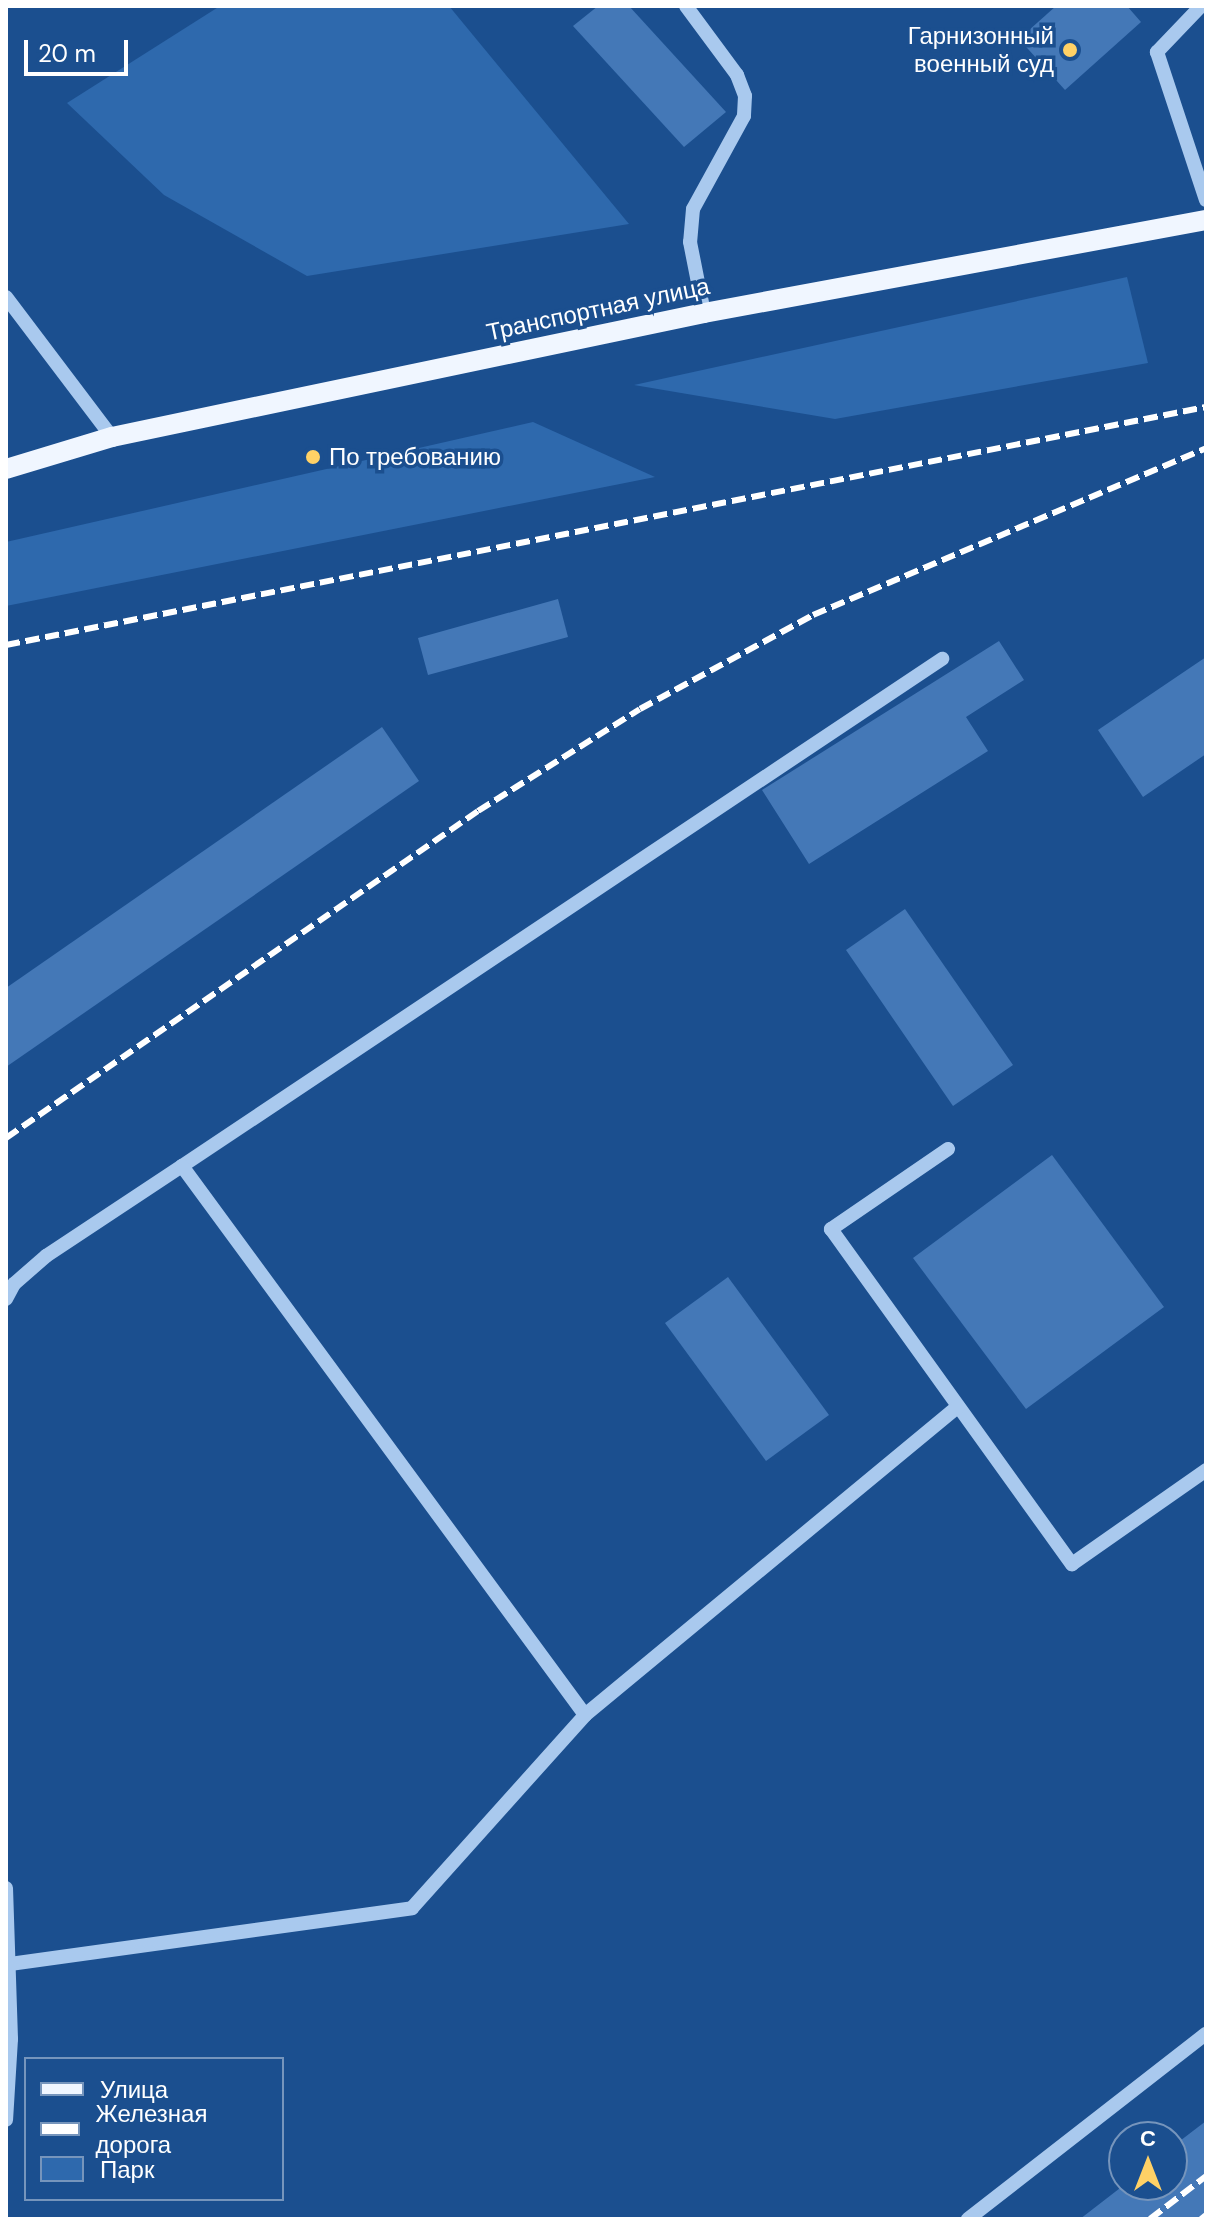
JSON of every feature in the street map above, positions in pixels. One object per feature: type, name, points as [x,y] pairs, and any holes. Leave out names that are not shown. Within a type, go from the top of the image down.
[{"type":"main road","name":"Транспортная улица","points":[[6,469],[112,437],[704,313],[1206,220]]},
{"type":"lane","points":[[686,6],[737,75],[745,96],[744,116],[693,209],[690,242],[704,313]]},
{"type":"lane","points":[[1201,6],[1157,52],[1206,200]]},
{"type":"lane","points":[[6,297],[112,437]]},
{"type":"lane","points":[[6,1299],[14,1284],[46,1256],[942,659]]},
{"type":"lane","points":[[948,1149],[831,1229],[1072,1564],[1206,1470]]},
{"type":"lane","points":[[182,1166],[585,1715]]},
{"type":"lane","points":[[10,1964],[412,1908],[585,1715],[958,1406]]},
{"type":"lane","points":[[6,1888],[11,2039],[6,2120]]},
{"type":"lane","points":[[968,2219],[1206,2034]]},
{"type":"green space","points":[[220,6],[449,6],[629,224],[307,276],[164,195],[67,103]]},
{"type":"green space","points":[[1127,277],[1148,363],[835,419],[634,385]]},
{"type":"green space","points":[[533,422],[655,477],[6,606],[6,542]]},
{"type":"building","points":[[598,6],[629,6],[726,112],[684,147],[573,26]]},
{"type":"building","name":"Гарнизонный военный суд","points":[[1056,6],[1127,6],[1141,22],[1065,90],[1019,39]]},
{"type":"building","points":[[558,599],[568,637],[428,675],[418,638]]},
{"type":"building","points":[[999,641],[1024,680],[966,717],[988,751],[809,864],[762,790]]},
{"type":"building","points":[[1206,657],[1206,754],[1143,797],[1098,730]]},
{"type":"building","points":[[382,727],[419,781],[6,1067],[6,988]]},
{"type":"building","points":[[905,909],[1013,1065],[953,1106],[846,950]]},
{"type":"building","points":[[1052,1155],[1164,1307],[1026,1409],[913,1258]]},
{"type":"building","points":[[728,1277],[829,1415],[766,1461],[665,1323]]},
{"type":"building","points":[[1206,2121],[1206,2219],[1080,2219],[1108,2197],[1108,2201],[1188,2201],[1188,2135]]},
{"type":"railway","points":[[6,645],[1206,407]]},
{"type":"railway","points":[[6,1138],[478,811],[640,709],[813,615],[1206,448]]},
{"type":"railway","points":[[1150,2219],[1206,2176]]},
{"type":"railway","points":[[1201,2219],[1206,2215]]},
{"type":"place","name":"Гарнизонный военный суд","points":[[1070,50]]},
{"type":"place","name":"По требованию","points":[[313,457]]}]
